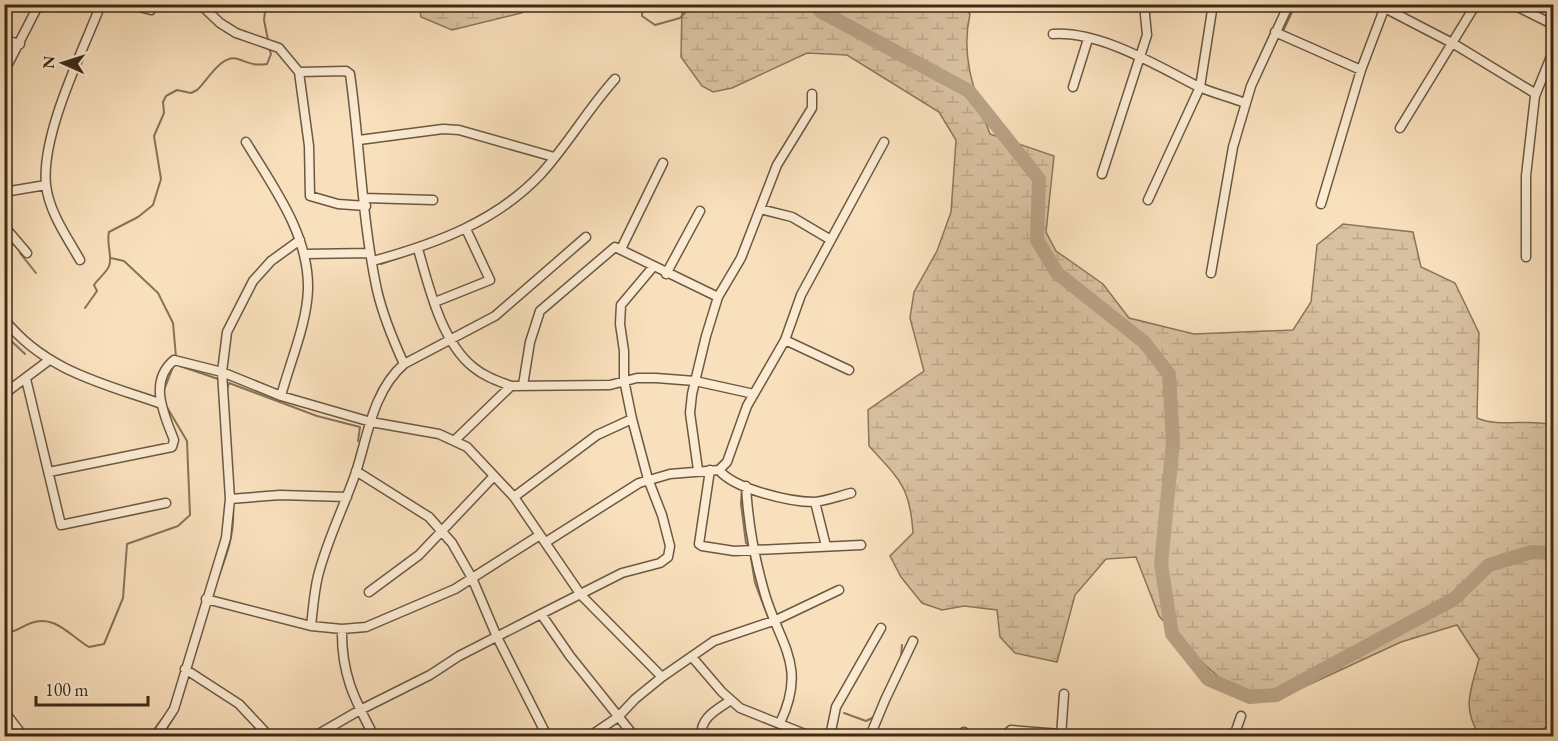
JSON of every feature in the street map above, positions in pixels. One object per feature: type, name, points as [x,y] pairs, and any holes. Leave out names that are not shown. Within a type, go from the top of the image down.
[{"type":"street","points":[[4,72],[21,44],[39,4]]},
{"type":"street","points":[[80,260],[60,225],[46,185],[46,157],[62,103],[101,4]]},
{"type":"street","points":[[128,4],[147,11],[151,10],[154,4]]},
{"type":"street","points":[[200,4],[220,24],[262,43],[277,47],[298,72],[309,146],[310,196],[338,204],[432,200]]},
{"type":"street","points":[[1101,174],[1147,35],[1144,4]]},
{"type":"street","points":[[1148,200],[1200,87],[1214,4]]},
{"type":"street","points":[[1212,273],[1229,163],[1245,103],[1289,4]]},
{"type":"street","points":[[1400,128],[1454,44],[1476,4]]},
{"type":"street","points":[[1512,4],[1554,25]]},
{"type":"street","points":[[1321,204],[1361,70],[1383,6],[1454,44],[1536,94]]},
{"type":"street","points":[[1275,32],[1361,70]]},
{"type":"street","points":[[1053,34],[1071,34],[1140,56],[1200,87],[1245,103]]},
{"type":"street","points":[[1073,87],[1088,39]]},
{"type":"street","points":[[4,40],[21,44]]},
{"type":"street","points":[[1526,257],[1526,176],[1536,94],[1554,49]]},
{"type":"street","points":[[298,72],[348,72],[359,140],[371,257],[387,325],[404,364]]},
{"type":"street","points":[[305,254],[371,257],[418,249],[466,229],[517,198],[554,157],[590,106],[615,79]]},
{"type":"street","points":[[698,470],[690,419],[695,381],[718,297],[741,258],[777,165],[812,108],[812,94]]},
{"type":"street","points":[[359,140],[443,129],[459,130],[554,157]]},
{"type":"street","points":[[246,142],[300,240],[305,254],[308,289],[306,308],[281,396]]},
{"type":"street","points":[[861,545],[734,551],[699,544],[714,470],[727,462],[747,406],[785,340],[801,295],[884,142]]},
{"type":"street","points":[[621,249],[663,163]]},
{"type":"street","points":[[4,192],[46,185]]},
{"type":"street","points":[[760,209],[792,218],[831,240]]},
{"type":"street","points":[[666,274],[700,211]]},
{"type":"street","points":[[4,226],[27,253]]},
{"type":"street","points":[[435,302],[490,280],[466,229]]},
{"type":"street","points":[[311,626],[317,578],[382,391],[394,373],[404,364],[504,309],[586,237]]},
{"type":"street","points":[[156,736],[174,709],[184,669],[226,537],[230,499],[222,372],[227,332],[253,281],[271,261],[300,240]]},
{"type":"street","points":[[523,385],[530,342],[540,311],[613,248],[621,249],[666,274],[718,297]]},
{"type":"street","points":[[418,249],[435,302],[451,339],[474,368],[487,377],[511,386],[610,385],[624,380],[656,378],[695,381],[754,394]]},
{"type":"street","points":[[315,736],[360,710],[430,675],[459,656],[541,614],[622,573],[660,563],[668,556],[670,546],[662,515],[648,479],[624,380],[621,305],[653,267]]},
{"type":"street","points":[[4,319],[20,339],[48,361],[159,403]]},
{"type":"street","points":[[785,340],[849,370]]},
{"type":"street","points":[[49,472],[172,447],[174,440],[159,403],[160,384],[168,366],[174,360],[222,372],[281,396],[370,423],[455,440],[467,447],[514,497],[582,595],[662,677]]},
{"type":"street","points":[[4,394],[48,361]]},
{"type":"street","points":[[26,379],[61,525],[166,503]]},
{"type":"street","points":[[455,440],[511,386]]},
{"type":"street","points":[[514,497],[597,435],[632,419]]},
{"type":"street","points":[[206,599],[311,626],[342,629],[366,627],[455,589],[648,479],[698,470],[714,470],[762,493],[815,502],[850,493]]},
{"type":"street","points":[[356,471],[429,517],[444,531],[472,579],[497,637],[547,736]]},
{"type":"street","points":[[369,592],[405,568],[444,531],[495,476]]},
{"type":"street","points":[[746,486],[752,550],[764,592],[789,654],[792,673],[789,704],[780,723]]},
{"type":"street","points":[[230,499],[280,495],[347,497]]},
{"type":"street","points":[[815,502],[825,546]]},
{"type":"street","points":[[590,736],[618,717],[635,699],[662,677],[714,641],[776,620],[839,590]]},
{"type":"street","points":[[541,614],[634,736]]},
{"type":"street","points":[[830,736],[836,707],[881,628]]},
{"type":"street","points":[[342,629],[343,665],[360,710],[374,736]]},
{"type":"street","points":[[870,736],[913,641]]},
{"type":"street","points":[[692,657],[731,700],[754,714],[810,736]]},
{"type":"street","points":[[184,669],[239,704],[269,736]]},
{"type":"street","points":[[1062,735],[1064,694]]},
{"type":"street","points":[[702,736],[701,730],[708,715],[731,700]]},
{"type":"street","points":[[4,711],[8,722],[23,736]]},
{"type":"street","points":[[1233,736],[1241,716]]},
{"type":"street","points":[[1004,736],[1011,730],[1086,736]]},
{"type":"green space","points":[[419,4],[536,5],[521,13],[452,30],[421,17]]},
{"type":"green space","points":[[682,5],[959,5],[970,14],[967,30],[968,60],[974,90],[990,134],[1054,156],[1046,232],[1056,251],[1103,284],[1129,318],[1194,334],[1293,330],[1311,302],[1317,245],[1343,224],[1413,232],[1421,267],[1455,283],[1479,333],[1477,418],[1495,422],[1534,422],[1553,425],[1553,724],[1529,736],[1480,736],[1474,726],[1469,707],[1479,659],[1457,625],[1401,642],[1278,699],[1233,690],[1193,654],[1159,616],[1136,557],[1106,559],[1075,595],[1057,662],[1015,653],[1000,637],[997,610],[964,606],[942,610],[922,603],[901,577],[890,556],[913,533],[911,517],[906,494],[901,484],[869,446],[868,410],[924,371],[910,318],[914,292],[937,251],[951,212],[956,140],[939,112],[847,55],[807,53],[732,88],[713,92],[702,86],[681,57]]},
{"type":"waterway","points":[[266,4],[264,20],[268,40]]},
{"type":"waterway","points":[[380,4],[417,10],[425,10],[437,4]]},
{"type":"waterway","points":[[643,4],[642,16],[655,25],[680,18],[693,4]]},
{"type":"waterway","points":[[752,4],[820,11]]},
{"type":"waterway","points":[[804,4],[815,9]]},
{"type":"waterway","points":[[1283,31],[1293,10]]},
{"type":"waterway","points":[[820,11],[969,91],[1039,179],[1037,240],[1057,273],[1144,342],[1169,374],[1173,442],[1161,564],[1172,634],[1208,679],[1250,697],[1276,695],[1454,599],[1489,565],[1532,552],[1554,553]]},
{"type":"waterway","points":[[85,308],[97,291],[94,285],[109,266],[109,232],[138,217],[153,205],[161,179],[154,136],[164,113],[163,102],[166,96],[177,90],[191,93],[197,90],[215,69],[232,58],[255,64],[267,64],[271,54],[269,48]]},
{"type":"waterway","points":[[4,235],[13,245]]},
{"type":"waterway","points":[[20,253],[36,273]]},
{"type":"waterway","points":[[111,258],[124,261],[158,293],[173,323],[176,357]]},
{"type":"waterway","points":[[381,264],[398,258]]},
{"type":"waterway","points":[[4,334],[25,354]]},
{"type":"waterway","points":[[164,390],[175,362]]},
{"type":"waterway","points":[[180,366],[221,380]]},
{"type":"waterway","points":[[227,389],[229,383],[317,416],[360,427],[358,441]]},
{"type":"waterway","points":[[4,633],[15,631],[31,623],[48,621],[89,647],[104,644],[123,598],[127,544],[178,526],[190,515],[187,441],[165,404]]},
{"type":"waterway","points":[[742,487],[741,504],[746,543],[751,547]]},
{"type":"waterway","points":[[217,581],[231,536],[233,508]]},
{"type":"waterway","points":[[750,552],[755,583],[768,617],[767,620]]},
{"type":"waterway","points":[[194,655],[200,638]]},
{"type":"waterway","points":[[901,657],[902,645]]},
{"type":"waterway","points":[[173,699],[177,688]]},
{"type":"waterway","points":[[844,713],[866,721],[874,717]]},
{"type":"waterway","points":[[162,736],[176,714]]},
{"type":"waterway","points":[[149,736],[165,715]]}]
